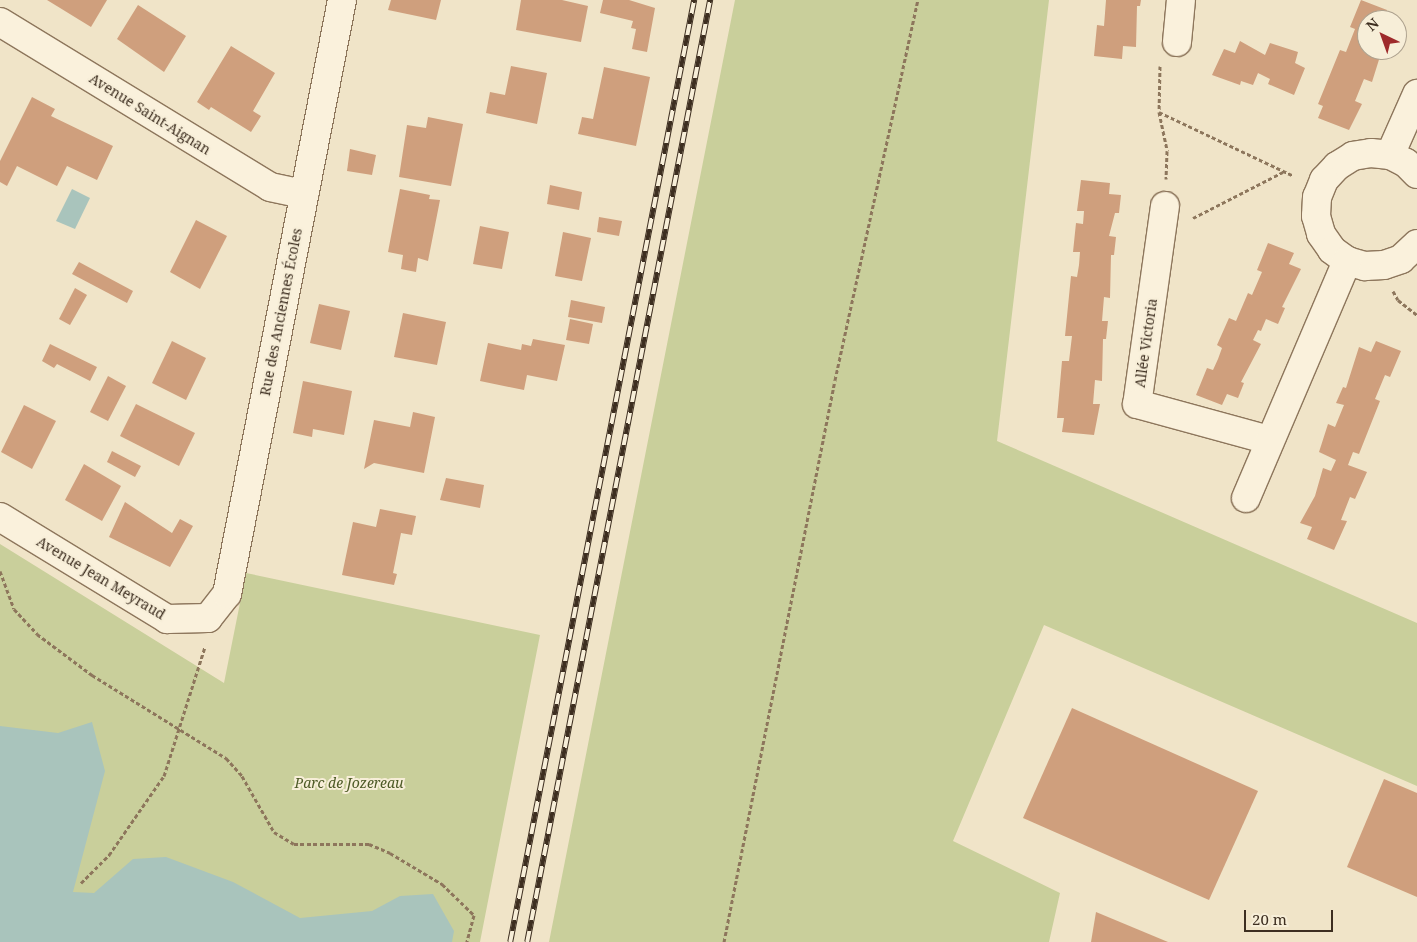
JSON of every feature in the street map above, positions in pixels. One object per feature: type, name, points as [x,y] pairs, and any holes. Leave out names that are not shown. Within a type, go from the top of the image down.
[{"type":"street","name":"Rue des Anciennes Écoles","points":[[208,618],[227,594],[342,0]]},
{"type":"street","points":[[1177,42],[1181,0]]},
{"type":"street","name":"Avenue Saint-Aignan","points":[[0,22],[270,187],[304,194]]},
{"type":"street","points":[[1390,155],[1417,94]]},
{"type":"street","points":[[1417,174],[1406,163],[1390,155],[1371,153],[1353,156],[1337,166],[1321,189],[1316,216],[1321,234],[1332,250],[1347,260],[1365,266],[1384,265],[1401,259],[1417,244]]},
{"type":"street","name":"Allée Victoria","points":[[1165,206],[1137,404],[1269,440]]},
{"type":"street","points":[[1246,498],[1347,260]]},
{"type":"street","name":"Avenue Jean Meyraud","points":[[0,517],[167,619],[208,618]]},
{"type":"path","points":[[724,942],[835,380],[918,0]]},
{"type":"path","points":[[1165,206],[1163,192],[1168,173],[1167,152],[1159,112],[1160,60],[1177,42]]},
{"type":"path","points":[[1159,112],[1321,189]]},
{"type":"path","points":[[1161,235],[1284,171]]},
{"type":"path","points":[[0,570],[14,609],[37,634],[92,675],[226,758],[242,776],[274,832],[294,844],[369,844],[442,884],[474,915],[467,942]]},
{"type":"path","points":[[80,883],[109,855],[164,776],[178,727],[204,653],[208,618]]},
{"type":"green space","points":[[735,0],[1049,0],[997,441],[1417,623],[1417,786],[1044,625],[953,841],[1060,893],[1049,942],[549,942]]},
{"type":"green space","name":"Parc de Jozereau","points":[[0,544],[224,683],[246,573],[540,635],[480,942],[0,942]]},
{"type":"water","points":[[72,189],[90,198],[75,229],[56,221]]},
{"type":"water","points":[[92,722],[105,771],[73,892],[94,893],[133,859],[166,857],[233,882],[300,918],[372,911],[400,896],[433,894],[454,931],[452,942],[0,942],[0,726],[58,733]]},
{"type":"building","points":[[47,0],[107,0],[91,27]]},
{"type":"building","points":[[391,0],[441,0],[436,20],[388,10]]},
{"type":"building","points":[[521,0],[562,0],[588,6],[581,42],[516,30]]},
{"type":"building","points":[[603,0],[629,0],[655,8],[647,52],[632,49],[636,29],[631,28],[633,21],[600,13]]},
{"type":"building","points":[[1106,0],[1141,0],[1140,6],[1137,6],[1136,47],[1123,46],[1122,59],[1094,56],[1097,25],[1104,26]]},
{"type":"building","points":[[1361,0],[1387,10],[1357,10],[1357,60],[1379,60],[1372,82],[1364,79],[1355,101],[1362,104],[1349,130],[1318,118],[1323,106],[1318,104],[1340,50],[1346,52],[1355,29],[1350,27]]},
{"type":"building","points":[[138,5],[186,36],[164,72],[117,39]]},
{"type":"building","points":[[1240,41],[1265,55],[1270,43],[1298,52],[1295,63],[1305,68],[1294,95],[1268,84],[1270,79],[1258,73],[1253,85],[1241,81],[1240,85],[1212,75],[1224,49],[1235,53]]},
{"type":"building","points":[[231,46],[275,73],[253,111],[261,116],[251,132],[211,107],[209,110],[197,102]]},
{"type":"building","points":[[511,66],[547,73],[537,124],[486,113],[490,92],[505,95]]},
{"type":"building","points":[[604,67],[650,77],[636,146],[578,134],[582,117],[593,119]]},
{"type":"building","points":[[32,97],[55,109],[51,116],[113,146],[97,180],[67,166],[57,186],[17,166],[7,186],[0,182],[0,161]]},
{"type":"building","points":[[428,117],[463,124],[451,186],[399,177],[407,125],[426,128]]},
{"type":"building","points":[[350,149],[376,155],[372,175],[347,171]]},
{"type":"building","points":[[1081,180],[1110,183],[1109,194],[1121,195],[1119,213],[1115,213],[1109,236],[1116,237],[1114,255],[1111,255],[1110,298],[1104,297],[1102,321],[1108,321],[1106,339],[1103,339],[1102,381],[1095,380],[1093,404],[1100,404],[1094,435],[1062,432],[1064,418],[1057,418],[1062,361],[1069,361],[1072,336],[1065,336],[1071,276],[1077,277],[1079,265],[1080,252],[1073,252],[1076,223],[1083,224],[1084,211],[1077,211]]},
{"type":"building","points":[[550,185],[582,192],[579,210],[547,204]]},
{"type":"building","points":[[400,189],[430,195],[429,199],[440,200],[428,261],[418,258],[416,272],[401,269],[403,255],[388,252]]},
{"type":"building","points":[[599,217],[622,221],[619,236],[597,232]]},
{"type":"building","points":[[196,220],[227,236],[200,289],[170,272]]},
{"type":"building","points":[[480,226],[509,232],[502,269],[473,264]]},
{"type":"building","points":[[563,232],[591,238],[582,281],[555,276]]},
{"type":"building","points":[[1268,243],[1294,253],[1289,264],[1301,269],[1282,307],[1285,308],[1278,324],[1266,319],[1261,331],[1258,330],[1253,340],[1261,344],[1241,382],[1244,383],[1238,398],[1227,394],[1222,405],[1196,395],[1207,368],[1213,370],[1218,359],[1222,348],[1217,345],[1229,318],[1236,321],[1248,293],[1252,295],[1262,272],[1257,270]]},
{"type":"building","points":[[79,262],[133,291],[127,303],[72,274]]},
{"type":"building","points":[[75,288],[87,295],[70,325],[59,319]]},
{"type":"building","points":[[571,300],[605,307],[602,323],[568,317]]},
{"type":"building","points":[[319,304],[350,311],[341,350],[310,343]]},
{"type":"building","points":[[403,313],[446,322],[437,365],[394,357]]},
{"type":"building","points":[[570,319],[593,324],[589,344],[566,340]]},
{"type":"building","points":[[533,339],[565,345],[557,381],[527,375],[524,390],[480,381],[488,343],[521,350],[522,344],[531,346]]},
{"type":"building","points":[[172,341],[206,358],[186,400],[152,383]]},
{"type":"building","points":[[1376,341],[1401,351],[1390,377],[1385,375],[1375,399],[1380,401],[1359,454],[1353,452],[1348,465],[1367,472],[1355,499],[1350,497],[1341,520],[1347,521],[1334,550],[1307,539],[1312,527],[1300,523],[1315,496],[1323,468],[1331,471],[1336,460],[1319,452],[1328,424],[1335,427],[1344,405],[1336,403],[1343,387],[1346,388],[1359,347],[1371,352]]},
{"type":"building","points":[[50,344],[97,367],[90,381],[57,364],[54,368],[42,361]]},
{"type":"building","points":[[108,376],[126,386],[108,421],[90,412]]},
{"type":"building","points":[[303,381],[352,391],[344,435],[313,429],[312,437],[293,433]]},
{"type":"building","points":[[136,404],[195,433],[179,466],[120,436]]},
{"type":"building","points":[[24,405],[56,421],[32,469],[1,452]]},
{"type":"building","points":[[413,412],[435,417],[424,473],[374,463],[364,469],[374,420],[410,427]]},
{"type":"building","points":[[112,451],[141,466],[135,477],[107,462]]},
{"type":"building","points":[[84,464],[121,486],[102,521],[65,500]]},
{"type":"building","points":[[446,478],[484,485],[480,508],[440,500]]},
{"type":"building","points":[[125,502],[172,533],[180,519],[193,526],[170,567],[109,537]]},
{"type":"building","points":[[380,509],[416,516],[412,535],[401,533],[393,573],[397,574],[394,585],[342,575],[353,522],[376,527]]},
{"type":"building","points":[[1072,708],[1258,791],[1209,900],[1023,818]]},
{"type":"building","points":[[1384,779],[1417,793],[1417,897],[1347,867]]},
{"type":"building","points":[[1096,912],[1168,942],[1091,942]]},
{"type":"railway","points":[[510,942],[694,0]]},
{"type":"railway","points":[[527,942],[710,0]]}]
